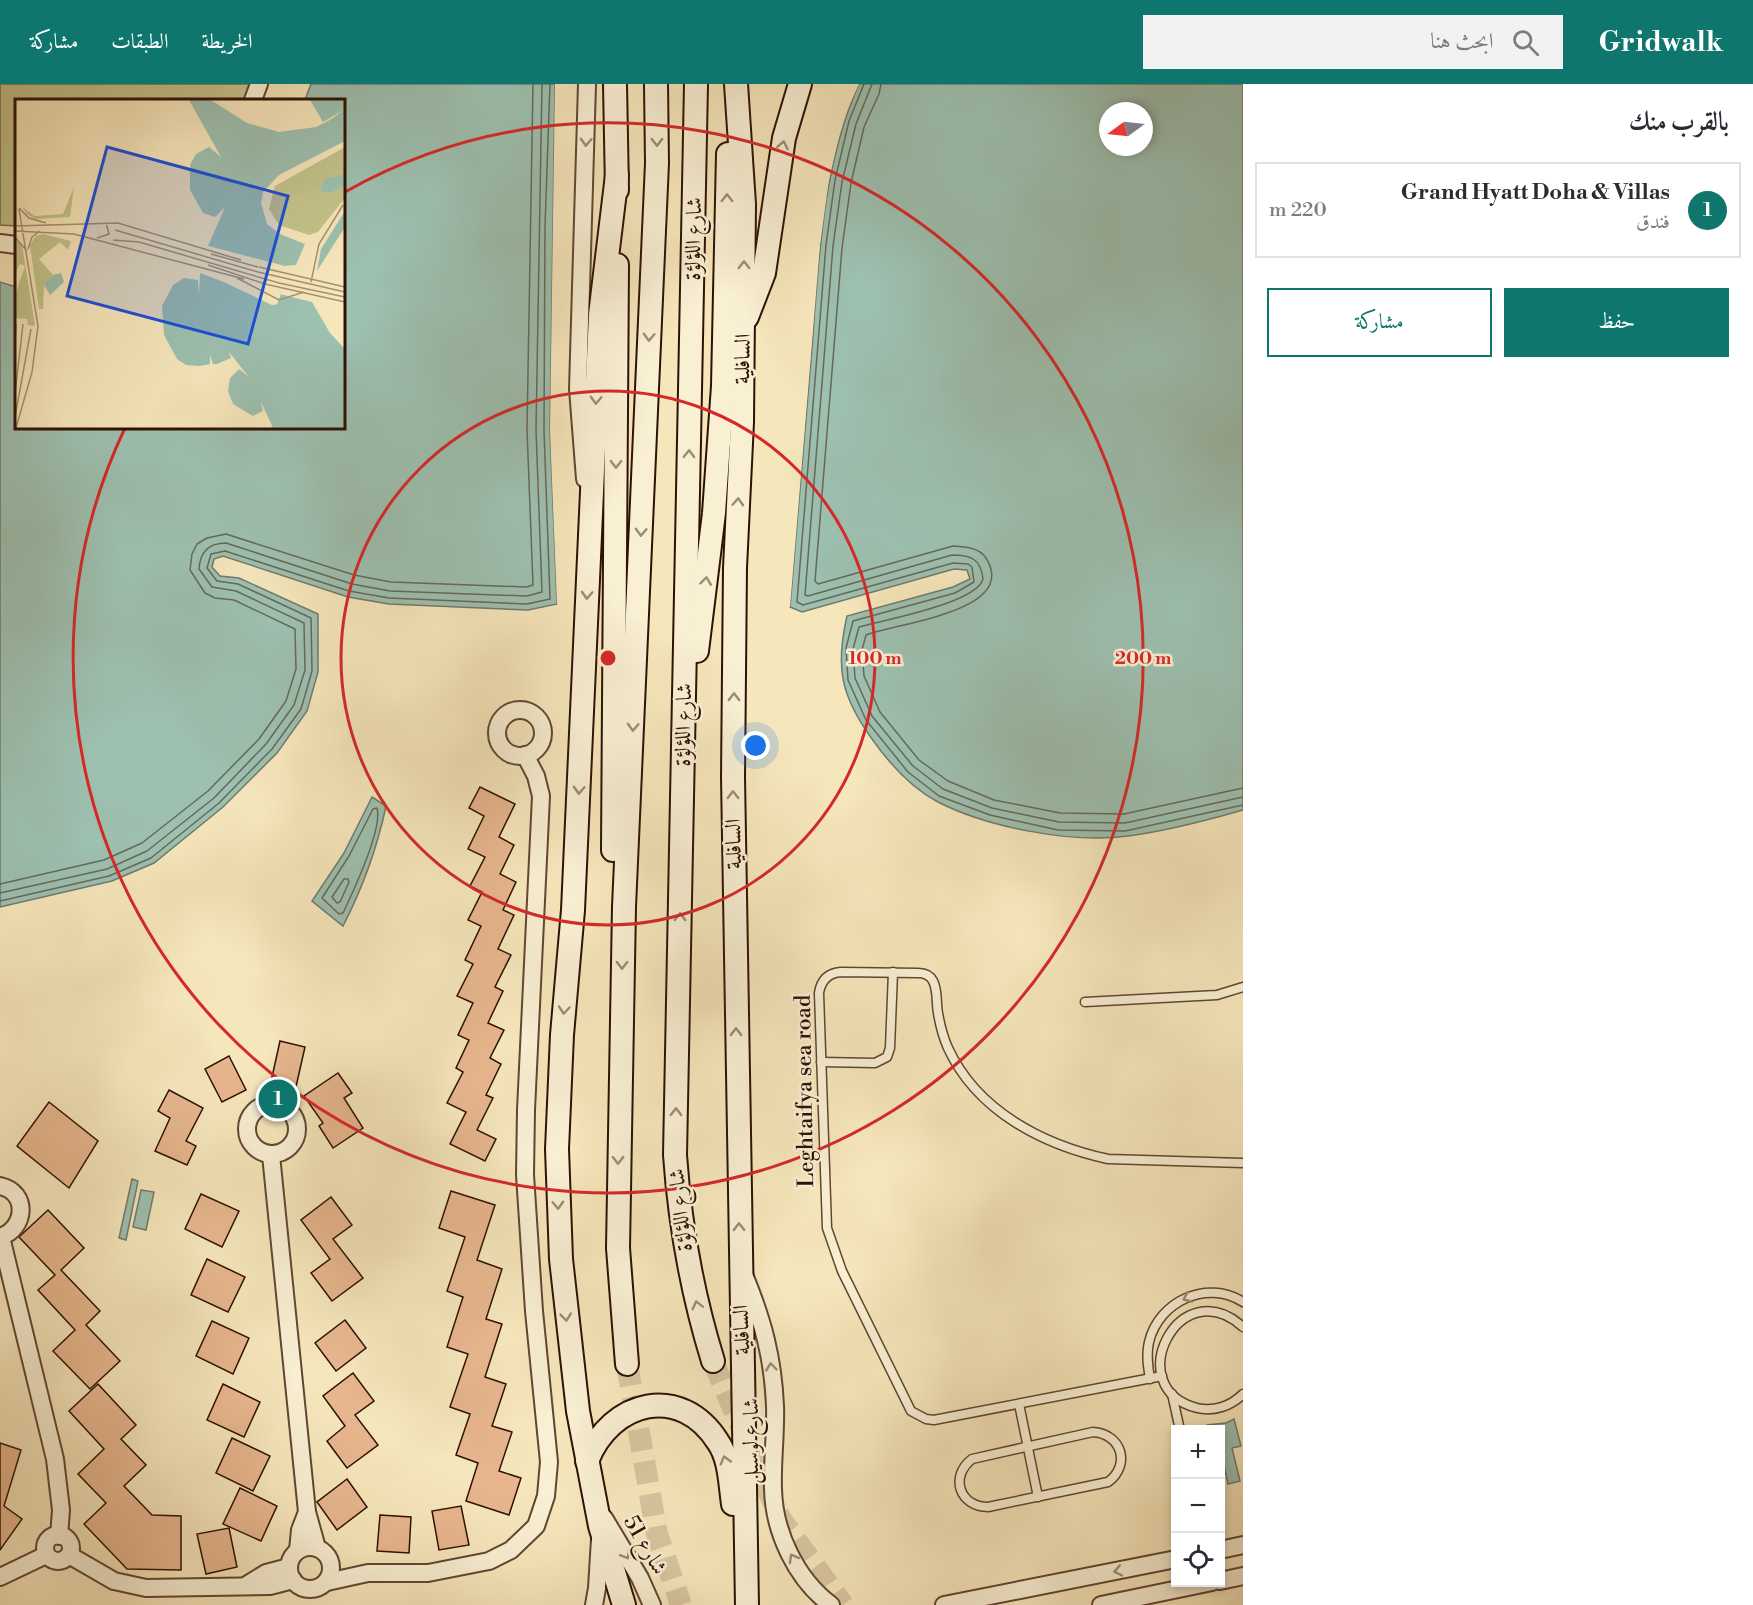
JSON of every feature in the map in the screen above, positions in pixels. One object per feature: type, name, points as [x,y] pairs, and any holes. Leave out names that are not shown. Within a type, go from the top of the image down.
[{"type":"main road","points":[[615,84],[617,175],[613,827],[615,867],[624,907]]},
{"type":"main road","name":"شارع اللؤلؤة","points":[[627,1364],[618,1248],[624,907],[656,186],[656,84]]},
{"type":"main road","name":"شارع اللؤلؤة","points":[[696,84],[675,1155],[683,1239],[691,1280],[713,1361]]},
{"type":"main road","points":[[683,808],[719,450],[724,374],[728,147],[735,84]]},
{"type":"main road","name":"السافلية","points":[[735,84],[744,204],[743,324],[735,568],[733,777],[739,1265],[747,1605]]},
{"type":"main road","points":[[743,324],[764,273],[784,138],[800,84]]},
{"type":"main road","points":[[617,175],[603,276],[573,910],[559,1078],[557,1204],[565,1310],[576,1401],[599,1517],[624,1605]]},
{"type":"main road","points":[[587,1461],[594,1443],[606,1427],[621,1415],[638,1408],[658,1406],[677,1409],[694,1416],[709,1429],[720,1444],[727,1463],[746,1580]]},
{"type":"street","points":[[253,99],[259,84]]},
{"type":"street","points":[[587,84],[578,389],[581,449],[591,509]]},
{"type":"street","points":[[0,243],[15,245]]},
{"type":"street","points":[[69,1556],[114,1581],[146,1588],[220,1588],[248,1584],[266,1573],[306,1581],[368,1573],[428,1573],[489,1561],[511,1550],[536,1526],[546,1496],[549,1462],[534,1311],[525,1175],[541,796],[536,776],[525,755]]},
{"type":"street","points":[[271,1155],[307,1512],[317,1548],[331,1562],[368,1573]]},
{"type":"street","points":[[0,1186],[12,1191],[17,1197],[21,1213],[15,1228],[1,1237],[55,1459],[61,1510],[59,1536]]},
{"type":"street","name":"شارع لوسيل","points":[[739,1265],[763,1320],[770,1354],[775,1405],[774,1510],[782,1537],[793,1559],[806,1580],[827,1605]]},
{"type":"street","points":[[307,1512],[300,1530],[298,1550],[306,1581],[307,1605]]},
{"type":"street","points":[[594,1605],[597,1588],[599,1517]]},
{"type":"street","name":"شارع 51","points":[[599,1517],[640,1578],[652,1605]]},
{"type":"street","points":[[59,1536],[68,1540],[71,1549],[69,1556],[60,1562],[51,1560],[46,1555],[45,1548],[48,1540],[59,1536]]},
{"type":"street","points":[[1225,1549],[1243,1545]]},
{"type":"street","points":[[298,1550],[304,1547],[317,1548]]},
{"type":"street","points":[[0,1577],[46,1555]]},
{"type":"street","points":[[945,1605],[1171,1560]]},
{"type":"street","points":[[306,1581],[331,1572],[331,1562]]},
{"type":"street","points":[[1225,1580],[1243,1576]]},
{"type":"street","points":[[306,1581],[319,1605]]},
{"type":"street","points":[[1101,1605],[1188,1587]]},
{"type":"lane","name":"Leghtaifya sea road","points":[[1162,1376],[934,1420],[918,1416],[905,1404],[831,1243],[825,1205],[819,993],[822,982],[835,972],[923,973],[932,979],[942,1032],[957,1063],[977,1092],[1026,1129],[1065,1147],[1108,1159],[1243,1163]]},
{"type":"lane","points":[[821,1062],[875,1063],[887,1057],[890,1048],[893,972]]},
{"type":"lane","points":[[1085,1002],[1217,995],[1243,987]]},
{"type":"lane","points":[[1150,1379],[1147,1355],[1149,1342],[1154,1329],[1169,1308],[1186,1297],[1208,1292],[1221,1293],[1243,1302]]},
{"type":"lane","points":[[1179,1425],[1172,1393],[1162,1376],[1160,1365],[1163,1343],[1168,1333],[1184,1318],[1194,1314],[1216,1312],[1227,1316],[1243,1327]]},
{"type":"lane","points":[[1172,1393],[1189,1405],[1209,1409],[1230,1404],[1243,1394]]},
{"type":"lane","points":[[1018,1404],[1038,1497]]},
{"type":"lane","points":[[1101,1433],[1115,1441],[1122,1455],[1119,1471],[1108,1482],[980,1507],[967,1500],[959,1486],[962,1471],[972,1460],[1027,1446],[1101,1433]]},
{"type":"green space","points":[[0,84],[250,84],[244,99],[15,99],[15,226],[0,225]]},
{"type":"water","points":[[311,84],[555,84],[550,430],[557,604],[528,610],[389,604],[348,597],[223,556],[214,559],[212,567],[220,576],[239,578],[318,614],[318,672],[307,711],[277,753],[223,807],[154,863],[112,881],[0,907],[0,282],[15,287],[15,429],[345,429],[345,99],[305,99]]},
{"type":"water","points":[[859,84],[1243,84],[1243,810],[1172,828],[1106,838],[1082,838],[1030,831],[1005,826],[958,811],[928,796],[910,782],[893,766],[872,739],[847,695],[843,681],[841,651],[847,616],[953,587],[970,579],[967,570],[954,569],[802,612],[790,607],[820,247],[824,213],[837,148]]},
{"type":"water","points":[[372,797],[386,806],[369,867],[343,926],[312,901],[344,853]]},
{"type":"water","points":[[132,1179],[138,1181],[126,1240],[119,1238]]},
{"type":"water","points":[[141,1190],[154,1192],[146,1230],[133,1227]]},
{"type":"water","points":[[1234,1419],[1241,1446],[1232,1448],[1240,1481],[1228,1484],[1225,1470],[1225,1425],[1207,1425],[1226,1423]]},
{"type":"pier","points":[[555,84],[558,84],[553,430],[560,604],[557,604],[550,430]]},
{"type":"pier","points":[[856,84],[859,84],[843,119],[829,179],[820,245],[790,607],[787,607],[817,244],[826,179],[840,118]]},
{"type":"building","points":[[480,787],[515,804],[499,837],[514,845],[500,874],[516,882],[503,910],[514,915],[498,949],[511,955],[495,987],[503,991],[488,1023],[504,1030],[490,1058],[501,1064],[486,1095],[493,1098],[477,1130],[496,1139],[485,1161],[450,1144],[466,1112],[447,1103],[463,1072],[456,1068],[469,1040],[458,1035],[473,1003],[457,996],[473,964],[465,960],[481,926],[468,920],[482,892],[470,886],[485,857],[468,849],[484,816],[469,808]]},
{"type":"building","points":[[280,1041],[305,1047],[295,1091],[270,1086]]},
{"type":"building","points":[[229,1056],[246,1090],[222,1102],[205,1069]]},
{"type":"building","points":[[338,1073],[352,1093],[344,1098],[363,1128],[333,1148],[319,1126],[323,1123],[304,1096]]},
{"type":"building","points":[[169,1090],[203,1108],[186,1141],[196,1146],[187,1165],[155,1151],[170,1118],[158,1111]]},
{"type":"building","points":[[49,1102],[98,1141],[69,1188],[17,1146]]},
{"type":"building","points":[[451,1191],[495,1205],[477,1260],[502,1269],[486,1319],[502,1324],[485,1377],[506,1384],[492,1426],[512,1432],[499,1471],[521,1478],[509,1515],[466,1501],[478,1463],[456,1455],[470,1414],[450,1407],[468,1354],[447,1347],[463,1297],[447,1291],[465,1237],[439,1228]]},
{"type":"building","points":[[201,1194],[239,1211],[222,1247],[185,1229]]},
{"type":"building","points":[[331,1197],[352,1225],[333,1239],[363,1278],[332,1301],[311,1273],[330,1259],[301,1220]]},
{"type":"building","points":[[48,1210],[84,1248],[61,1270],[100,1311],[86,1325],[120,1361],[90,1389],[53,1351],[75,1330],[38,1290],[55,1275],[19,1237]]},
{"type":"building","points":[[207,1259],[245,1277],[228,1312],[191,1295]]},
{"type":"building","points":[[345,1320],[366,1348],[336,1371],[315,1343]]},
{"type":"building","points":[[212,1321],[249,1338],[233,1374],[196,1356]]},
{"type":"building","points":[[353,1373],[374,1401],[355,1415],[378,1445],[347,1468],[327,1441],[345,1426],[323,1396]]},
{"type":"building","points":[[98,1384],[136,1425],[121,1439],[146,1465],[124,1486],[152,1515],[181,1516],[181,1570],[127,1569],[84,1524],[106,1503],[78,1474],[104,1449],[69,1411]]},
{"type":"building","points":[[223,1384],[260,1402],[244,1437],[207,1420]]},
{"type":"building","points":[[232,1438],[270,1456],[253,1491],[216,1473]]},
{"type":"building","points":[[0,1443],[21,1450],[4,1506],[22,1519],[0,1550]]},
{"type":"building","points":[[347,1479],[367,1507],[337,1530],[317,1502]]},
{"type":"building","points":[[240,1488],[277,1506],[261,1541],[223,1524]]},
{"type":"building","points":[[461,1506],[469,1545],[439,1550],[432,1511]]},
{"type":"building","points":[[380,1515],[411,1517],[409,1553],[377,1551]]},
{"type":"building","points":[[229,1528],[237,1567],[206,1574],[197,1534]]},
{"type":"tunnel","points":[[713,1361],[780,1518],[843,1605]]},
{"type":"tunnel","points":[[627,1364],[657,1534],[681,1605]]},
{"type":"place","name":"Grand Hyatt Doha & Villas","points":[[278,1099]]}]
